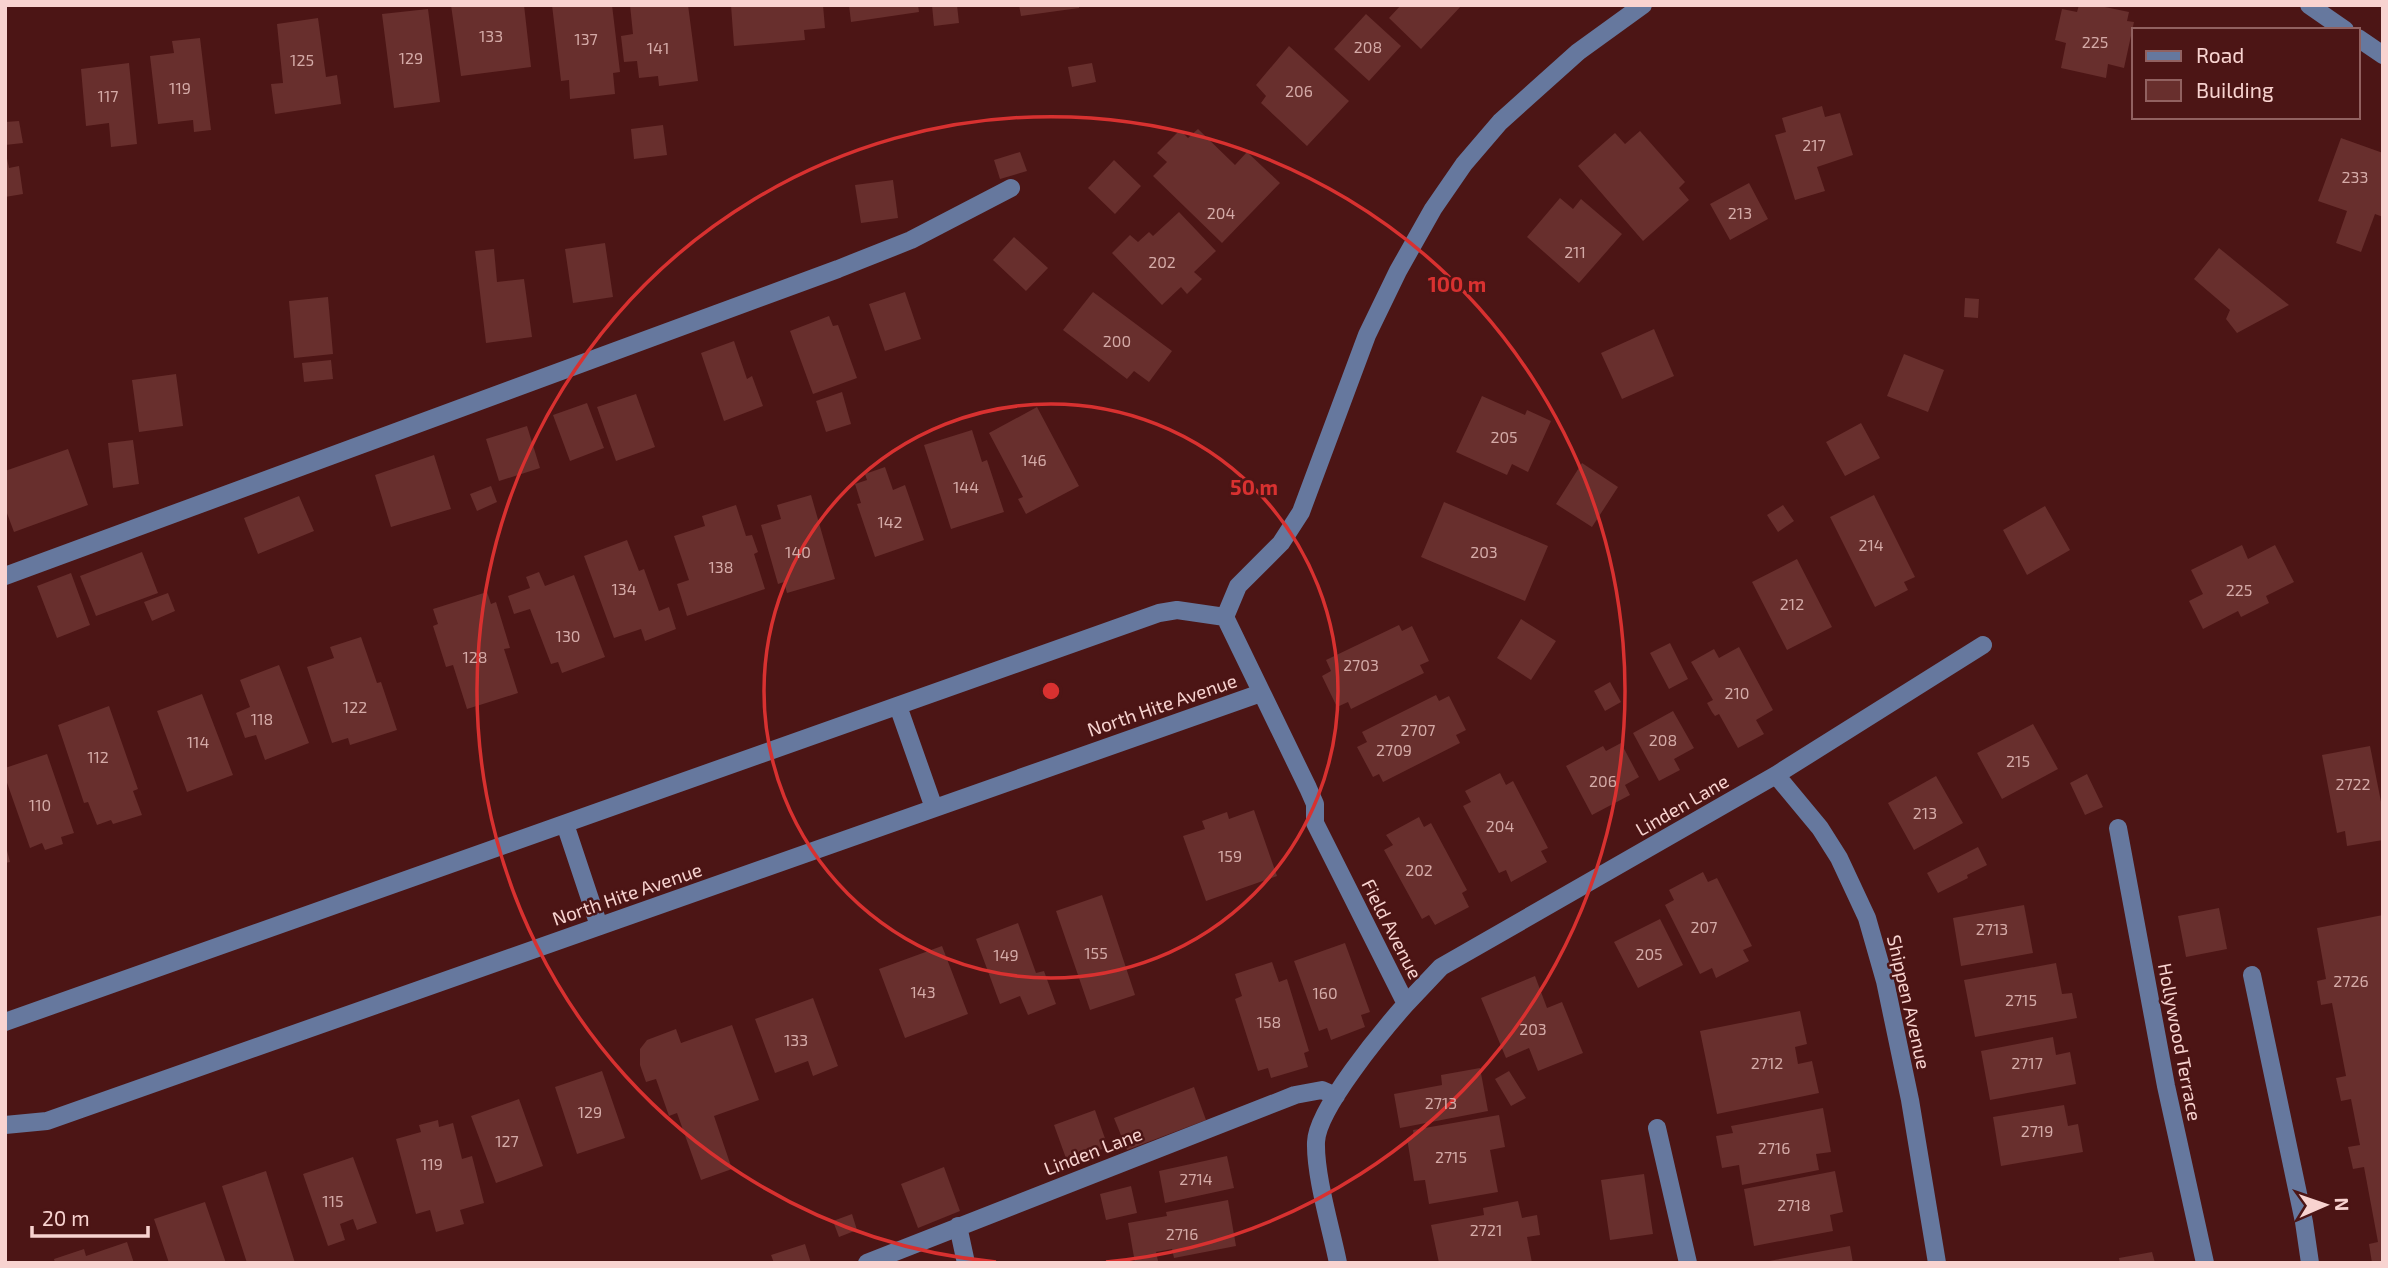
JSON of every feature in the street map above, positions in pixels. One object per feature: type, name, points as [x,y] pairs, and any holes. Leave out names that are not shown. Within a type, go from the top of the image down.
[{"type":"street","points":[[5,1022],[1159,613],[1177,610],[1225,617],[1238,586],[1281,543],[1301,512],[1367,335],[1398,271],[1433,209],[1464,164],[1500,122],[1578,52],[1643,5]]},
{"type":"street","points":[[2309,5],[2343,28]]},
{"type":"street","points":[[2360,39],[2383,55]]},
{"type":"street","points":[[5,576],[838,269],[911,240],[1011,188]]},
{"type":"street","name":"North Hite Avenue","points":[[1225,617],[1239,649]]},
{"type":"street","name":"Linden Lane","points":[[1406,1004],[1441,967],[1776,775],[1983,645]]},
{"type":"street","name":"Field Avenue","points":[[1239,649],[1308,788],[1315,804],[1315,822],[1406,1004],[1388,1024],[1336,1096],[1319,1128],[1316,1141],[1319,1169],[1338,1263]]},
{"type":"street","name":"North Hite Avenue","points":[[5,1125],[47,1121],[1261,693]]},
{"type":"street","points":[[898,706],[934,808]]},
{"type":"street","name":"Shippen Avenue","points":[[1776,775],[1819,828],[1839,858],[1867,918],[1885,981],[1910,1100],[1937,1263]]},
{"type":"street","points":[[565,824],[599,926]]},
{"type":"street","name":"Hollywood Terrace","points":[[2118,828],[2166,1086],[2205,1263]]},
{"type":"street","points":[[2252,975],[2304,1222],[2310,1263]]},
{"type":"street","name":"Linden Lane","points":[[867,1263],[1295,1095],[1322,1090],[1336,1096]]},
{"type":"street","points":[[1657,1128],[1688,1263]]},
{"type":"street","points":[[958,1226],[966,1263]]},
{"type":"building","points":[[451,5],[524,5],[531,67],[461,76]]},
{"type":"building","points":[[552,5],[612,5],[620,72],[613,73],[615,94],[570,99],[569,80],[561,81]]},
{"type":"building","points":[[630,5],[688,5],[698,81],[659,86],[658,76],[639,78],[637,61],[624,62],[621,36],[633,34]]},
{"type":"building","points":[[731,5],[823,5],[825,28],[804,30],[805,40],[734,46]]},
{"type":"building","points":[[849,5],[918,5],[919,12],[851,22]]},
{"type":"building","points":[[932,5],[957,5],[959,23],[934,26]]},
{"type":"building","points":[[1019,5],[1079,5],[1079,8],[1021,16]]},
{"type":"building","points":[[1401,5],[1462,5],[1421,49],[1389,18]]},
{"type":"building","points":[[2079,5],[2095,5],[2129,12],[2127,21],[2134,22],[2124,68],[2108,64],[2106,78],[2061,68],[2066,43],[2055,40],[2062,9],[2077,12]]},
{"type":"building","points":[[428,9],[440,102],[394,108],[382,14]]},
{"type":"building","points":[[1366,14],[1401,46],[1369,81],[1334,49]]},
{"type":"building","points":[[318,18],[326,77],[337,75],[341,104],[275,114],[271,84],[283,83],[277,24]]},
{"type":"building","points":[[200,38],[211,130],[194,132],[193,120],[158,124],[150,56],[174,53],[172,41]]},
{"type":"building","points":[[1289,46],[1349,101],[1307,146],[1261,103],[1266,96],[1256,85]]},
{"type":"building","points":[[129,63],[137,144],[111,147],[109,123],[86,126],[81,69]]},
{"type":"building","points":[[1092,63],[1096,82],[1072,87],[1068,67]]},
{"type":"building","points":[[1822,106],[1825,117],[1840,113],[1853,155],[1817,167],[1825,191],[1795,200],[1775,135],[1786,132],[1782,118]]},
{"type":"building","points":[[19,121],[23,143],[5,145],[5,122]]},
{"type":"building","points":[[663,125],[667,155],[634,159],[631,129]]},
{"type":"building","points":[[1198,129],[1235,165],[1247,152],[1280,183],[1222,243],[1153,176],[1167,162],[1157,153],[1180,130],[1188,138]]},
{"type":"building","points":[[1640,131],[1685,182],[1679,188],[1689,200],[1643,241],[1578,166],[1615,133],[1625,144]]},
{"type":"building","points":[[2341,138],[2383,153],[2383,217],[2375,214],[2361,252],[2336,243],[2347,211],[2318,201]]},
{"type":"building","points":[[5,149],[9,168],[19,166],[23,194],[5,197]]},
{"type":"building","points":[[1020,152],[1027,171],[1000,179],[994,160]]},
{"type":"building","points":[[1114,160],[1141,186],[1115,214],[1088,188]]},
{"type":"building","points":[[893,180],[898,218],[861,223],[855,185]]},
{"type":"building","points":[[1749,183],[1768,219],[1730,240],[1710,204]]},
{"type":"building","points":[[1560,198],[1573,209],[1581,199],[1622,234],[1579,283],[1527,237]]},
{"type":"building","points":[[1179,212],[1216,251],[1194,272],[1202,279],[1187,294],[1181,287],[1162,305],[1112,253],[1130,235],[1138,242],[1149,232],[1153,236]]},
{"type":"building","points":[[1014,237],[1048,268],[1026,291],[993,260]]},
{"type":"building","points":[[605,243],[613,297],[573,303],[565,249]]},
{"type":"building","points":[[2219,248],[2289,305],[2237,333],[2226,319],[2230,310],[2194,279]]},
{"type":"building","points":[[494,249],[497,282],[524,279],[532,337],[486,343],[475,251]]},
{"type":"building","points":[[905,292],[921,339],[885,351],[869,304]]},
{"type":"building","points":[[1093,292],[1172,351],[1149,382],[1134,371],[1127,379],[1063,330]]},
{"type":"building","points":[[328,297],[333,354],[294,358],[289,301]]},
{"type":"building","points":[[1965,298],[1979,299],[1978,318],[1964,317]]},
{"type":"building","points":[[829,316],[833,326],[838,325],[857,378],[813,394],[790,331]]},
{"type":"building","points":[[1654,329],[1674,376],[1622,399],[1601,353]]},
{"type":"building","points":[[734,341],[747,379],[752,376],[763,406],[724,421],[701,353]]},
{"type":"building","points":[[1904,354],[1944,370],[1928,412],[1887,396]]},
{"type":"building","points":[[331,360],[333,379],[304,382],[302,363]]},
{"type":"building","points":[[176,374],[183,426],[139,432],[132,380]]},
{"type":"building","points":[[842,392],[851,424],[826,432],[816,401]]},
{"type":"building","points":[[636,394],[655,447],[616,461],[597,407]]},
{"type":"building","points":[[1482,396],[1525,415],[1527,410],[1551,421],[1528,472],[1512,464],[1507,475],[1456,452]]},
{"type":"building","points":[[587,403],[604,448],[570,461],[553,415]]},
{"type":"building","points":[[1037,407],[1079,486],[1026,514],[1018,499],[1023,497],[989,433]]},
{"type":"building","points":[[1861,423],[1880,458],[1845,476],[1826,442]]},
{"type":"building","points":[[527,426],[540,468],[499,481],[486,439]]},
{"type":"building","points":[[972,430],[982,462],[987,460],[1004,512],[951,529],[924,445]]},
{"type":"building","points":[[133,440],[139,484],[113,488],[108,443]]},
{"type":"building","points":[[68,449],[88,505],[14,532],[5,508],[5,471]]},
{"type":"building","points":[[434,455],[451,509],[391,527],[375,475]]},
{"type":"building","points":[[1582,463],[1618,487],[1592,527],[1556,504]]},
{"type":"building","points":[[885,467],[893,490],[905,485],[924,540],[875,557],[857,504],[861,503],[855,484],[867,480],[865,474]]},
{"type":"building","points":[[491,486],[497,502],[477,511],[470,494]]},
{"type":"building","points":[[811,495],[835,579],[787,593],[784,582],[778,584],[761,525],[781,519],[777,505]]},
{"type":"building","points":[[1874,495],[1915,577],[1904,582],[1908,590],[1875,607],[1830,517]]},
{"type":"building","points":[[299,496],[314,531],[258,554],[244,518]]},
{"type":"building","points":[[1444,502],[1548,546],[1525,601],[1421,557]]},
{"type":"building","points":[[736,505],[746,536],[752,535],[758,552],[754,554],[765,589],[687,616],[677,584],[689,580],[674,536],[705,526],[702,516]]},
{"type":"building","points":[[1783,505],[1794,521],[1778,532],[1767,515]]},
{"type":"building","points":[[2045,506],[2070,550],[2027,575],[2003,530]]},
{"type":"building","points":[[627,540],[639,571],[644,569],[659,611],[669,607],[676,629],[645,641],[641,629],[614,638],[584,556]]},
{"type":"building","points":[[2242,545],[2248,559],[2275,545],[2294,582],[2266,596],[2269,603],[2241,617],[2238,611],[2203,629],[2189,601],[2203,594],[2191,570]]},
{"type":"building","points":[[142,552],[158,593],[96,616],[80,576]]},
{"type":"building","points":[[1797,559],[1832,627],[1787,650],[1752,582]]},
{"type":"building","points":[[539,572],[545,586],[574,575],[605,657],[562,673],[558,662],[551,664],[530,609],[514,614],[508,596],[530,588],[526,577]]},
{"type":"building","points":[[71,573],[90,625],[57,638],[37,586]]},
{"type":"building","points":[[487,592],[491,604],[496,602],[510,648],[504,649],[518,693],[467,709],[453,665],[446,667],[433,626],[438,624],[433,609]]},
{"type":"building","points":[[168,593],[175,611],[152,621],[144,602]]},
{"type":"building","points":[[1521,619],[1556,641],[1531,680],[1497,658]]},
{"type":"building","points":[[1399,625],[1402,631],[1412,626],[1429,661],[1420,665],[1424,673],[1351,709],[1348,702],[1337,707],[1322,676],[1331,671],[1326,660]]},
{"type":"building","points":[[361,637],[377,683],[381,682],[397,730],[350,745],[348,738],[332,743],[307,667],[334,658],[330,647]]},
{"type":"building","points":[[1670,643],[1688,679],[1669,689],[1650,653]]},
{"type":"building","points":[[1739,647],[1773,710],[1756,720],[1764,734],[1738,748],[1719,714],[1715,716],[1707,703],[1713,700],[1691,662],[1714,649],[1719,658]]},
{"type":"building","points":[[279,665],[309,743],[265,760],[256,735],[245,738],[236,713],[250,707],[240,680]]},
{"type":"building","points":[[1610,682],[1621,702],[1605,711],[1594,691]]},
{"type":"building","points":[[202,694],[233,775],[187,792],[157,711]]},
{"type":"building","points":[[1436,695],[1439,701],[1449,696],[1466,730],[1456,735],[1460,743],[1383,782],[1379,774],[1373,777],[1357,747],[1367,742],[1362,732]]},
{"type":"building","points":[[109,706],[138,789],[133,791],[142,815],[113,824],[111,820],[97,825],[88,802],[84,803],[58,725]]},
{"type":"building","points":[[1673,711],[1694,748],[1674,759],[1680,770],[1659,781],[1633,733]]},
{"type":"building","points":[[2033,724],[2058,769],[2002,799],[1977,753]]},
{"type":"building","points":[[1621,743],[1639,777],[1625,785],[1630,795],[1592,815],[1566,766],[1603,746],[1606,751]]},
{"type":"building","points":[[2370,746],[2383,812],[2383,840],[2347,846],[2345,831],[2337,833],[2322,755]]},
{"type":"building","points":[[47,754],[74,833],[61,837],[63,844],[45,850],[42,843],[30,848],[5,777],[5,768]]},
{"type":"building","points":[[1500,773],[1506,785],[1513,781],[1548,848],[1541,851],[1547,862],[1511,882],[1506,870],[1499,873],[1463,806],[1471,802],[1465,791]]},
{"type":"building","points":[[2087,774],[2103,807],[2085,815],[2070,783]]},
{"type":"building","points":[[1936,776],[1963,823],[1914,850],[1888,803]]},
{"type":"building","points":[[1254,810],[1277,876],[1206,901],[1183,836],[1205,829],[1202,821],[1227,812],[1229,819]]},
{"type":"building","points":[[1419,817],[1424,827],[1431,823],[1467,890],[1462,893],[1469,907],[1435,925],[1429,915],[1422,919],[1384,850],[1393,845],[1386,835]]},
{"type":"building","points":[[5,843],[10,862],[5,863]]},
{"type":"building","points":[[1978,847],[1987,865],[1938,893],[1927,873]]},
{"type":"building","points":[[1703,872],[1708,882],[1717,878],[1752,946],[1743,950],[1749,961],[1716,978],[1712,968],[1700,974],[1665,905],[1674,900],[1669,890]]},
{"type":"building","points":[[1102,895],[1135,995],[1090,1010],[1056,911]]},
{"type":"building","points":[[2024,905],[2033,953],[1961,966],[1953,918]]},
{"type":"building","points":[[2219,908],[2227,949],[2186,957],[2178,916]]},
{"type":"building","points":[[2383,915],[2383,1263],[2372,1263],[2369,1244],[2378,1242],[2364,1167],[2353,1169],[2348,1147],[2360,1145],[2351,1099],[2341,1101],[2336,1078],[2346,1076],[2332,1003],[2321,1005],[2317,981],[2326,979],[2317,928]]},
{"type":"building","points":[[1660,919],[1683,965],[1638,988],[1614,942]]},
{"type":"building","points":[[1018,923],[1036,973],[1044,971],[1056,1004],[1028,1015],[1020,996],[1000,1004],[976,939]]},
{"type":"building","points":[[1345,943],[1370,1012],[1361,1015],[1365,1027],[1331,1040],[1327,1028],[1319,1031],[1294,961]]},
{"type":"building","points":[[942,946],[968,1014],[905,1038],[879,969]]},
{"type":"building","points":[[1272,962],[1279,982],[1287,979],[1309,1051],[1304,1053],[1308,1067],[1271,1078],[1268,1068],[1258,1071],[1235,999],[1242,996],[1235,974]]},
{"type":"building","points":[[2056,963],[2062,994],[2072,993],[2077,1018],[1975,1037],[1964,980]]},
{"type":"building","points":[[1535,976],[1547,1008],[1562,1002],[1583,1053],[1538,1071],[1529,1048],[1506,1058],[1481,998]]},
{"type":"building","points":[[813,998],[838,1066],[813,1076],[808,1061],[775,1073],[755,1019]]},
{"type":"building","points":[[1800,1011],[1807,1044],[1795,1047],[1798,1064],[1812,1061],[1819,1093],[1717,1114],[1700,1031]]},
{"type":"building","points":[[732,1025],[759,1100],[714,1116],[732,1169],[701,1180],[677,1113],[669,1116],[656,1079],[646,1082],[640,1065],[640,1049],[647,1040],[676,1029],[681,1043]]},
{"type":"building","points":[[2053,1037],[2056,1055],[2070,1052],[2076,1084],[1990,1100],[1981,1051]]},
{"type":"building","points":[[1480,1068],[1488,1111],[1400,1128],[1394,1094],[1442,1085],[1441,1075]]},
{"type":"building","points":[[602,1071],[625,1138],[577,1154],[555,1087]]},
{"type":"building","points":[[1509,1071],[1526,1098],[1511,1106],[1495,1079]]},
{"type":"building","points":[[1194,1087],[1206,1120],[1127,1150],[1114,1118]]},
{"type":"building","points":[[519,1099],[543,1166],[496,1183],[471,1116]]},
{"type":"building","points":[[2064,1105],[2068,1126],[2078,1124],[2083,1152],[2001,1166],[1993,1117]]},
{"type":"building","points":[[1823,1108],[1831,1152],[1816,1154],[1819,1170],[1742,1185],[1739,1165],[1722,1168],[1716,1136],[1733,1133],[1731,1126]]},
{"type":"building","points":[[1095,1110],[1108,1147],[1067,1161],[1054,1125]]},
{"type":"building","points":[[1499,1115],[1505,1147],[1490,1150],[1498,1192],[1429,1204],[1425,1180],[1414,1181],[1407,1138],[1414,1137],[1413,1130]]},
{"type":"building","points":[[438,1120],[439,1127],[453,1123],[462,1159],[472,1156],[484,1203],[460,1210],[464,1224],[436,1232],[430,1210],[416,1214],[396,1139],[421,1132],[419,1125]]},
{"type":"building","points":[[1227,1156],[1234,1188],[1165,1203],[1159,1171]]},
{"type":"building","points":[[353,1157],[377,1223],[357,1230],[353,1219],[340,1224],[345,1240],[328,1246],[303,1174]]},
{"type":"building","points":[[944,1167],[960,1211],[918,1228],[901,1184]]},
{"type":"building","points":[[266,1171],[295,1263],[247,1263],[222,1186]]},
{"type":"building","points":[[1835,1171],[1843,1212],[1830,1215],[1833,1231],[1754,1246],[1744,1189]]},
{"type":"building","points":[[1644,1174],[1653,1234],[1610,1240],[1601,1180]]},
{"type":"building","points":[[1131,1186],[1137,1213],[1106,1220],[1100,1194]]},
{"type":"building","points":[[1228,1200],[1236,1246],[1174,1258],[1172,1249],[1156,1252],[1158,1261],[1135,1263],[1128,1223],[1167,1216],[1166,1212]]},
{"type":"building","points":[[1518,1201],[1522,1218],[1537,1215],[1540,1235],[1527,1237],[1532,1263],[1439,1263],[1431,1225],[1484,1215],[1483,1208]]},
{"type":"building","points":[[205,1202],[226,1263],[169,1263],[154,1219]]},
{"type":"building","points":[[852,1214],[857,1230],[839,1237],[833,1221]]},
{"type":"building","points":[[127,1242],[134,1263],[55,1263],[54,1259],[84,1249],[86,1256]]},
{"type":"building","points":[[805,1244],[811,1263],[774,1263],[771,1255]]},
{"type":"building","points":[[1850,1246],[1853,1263],[1769,1261]]},
{"type":"building","points":[[2152,1252],[2155,1263],[2120,1263],[2119,1258]]}]
